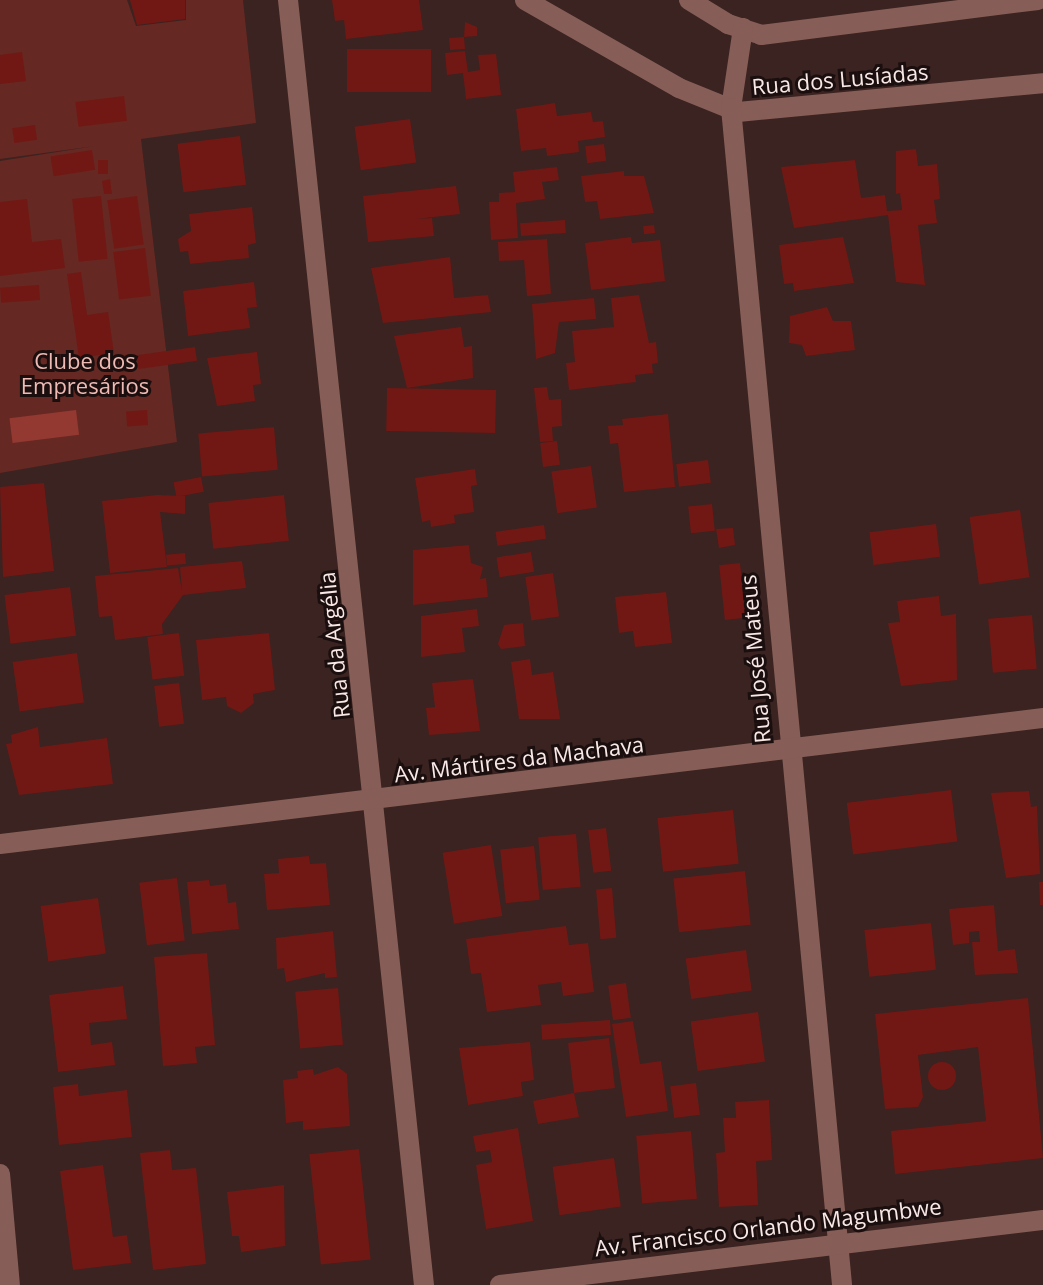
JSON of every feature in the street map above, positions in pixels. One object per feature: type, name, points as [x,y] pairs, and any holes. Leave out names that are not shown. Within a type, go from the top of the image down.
[{"type":"street","name":"Rua da Argélia","points":[[288,0],[376,799],[424,1285]]},
{"type":"street","points":[[517,0],[688,99],[705,100]]},
{"type":"street","name":"Rua dos Lusíadas","points":[[525,0],[705,100],[735,110],[797,107],[1043,83]]},
{"type":"street","points":[[689,0],[744,29],[964,0]]},
{"type":"street","points":[[705,0],[744,29],[1038,0]]},
{"type":"street","name":"Rua José Mateus","points":[[744,29],[735,110],[788,752],[842,1285]]},
{"type":"street","name":"Av. Mártires da Machava","points":[[0,844],[788,752],[1043,718]]},
{"type":"street","points":[[0,1174],[10,1285]]},
{"type":"street","name":"Av. Francisco Orlando Magumbwe","points":[[500,1285],[836,1242],[1043,1220]]},
{"type":"green space","name":"Clube dos Empresários","points":[[0,0],[127,0],[136,26],[186,20],[186,0],[243,0],[256,123],[141,139],[177,442],[0,473],[0,161],[95,146],[0,159]]},
{"type":"shaded area","points":[[76,410],[79,435],[13,443],[9,418]]},
{"type":"building","points":[[130,0],[185,0],[185,19],[137,25]]},
{"type":"building","points":[[332,0],[419,0],[423,30],[346,39],[344,20],[335,21]]},
{"type":"building","points":[[465,22],[477,27],[477,36],[464,37]]},
{"type":"building","points":[[464,37],[465,49],[450,50],[449,38]]},
{"type":"building","points":[[347,49],[431,49],[431,92],[347,92]]},
{"type":"building","points":[[465,51],[468,72],[480,70],[478,55],[496,54],[501,95],[466,99],[463,73],[447,75],[445,53]]},
{"type":"building","points":[[22,52],[26,81],[0,84],[0,55]]},
{"type":"building","points":[[124,96],[127,121],[78,127],[75,102]]},
{"type":"building","points":[[555,103],[557,116],[591,112],[593,122],[603,121],[605,137],[578,141],[579,152],[547,156],[546,148],[521,151],[516,109]]},
{"type":"building","points":[[410,119],[416,163],[361,170],[355,127]]},
{"type":"building","points":[[35,125],[37,140],[14,143],[12,128]]},
{"type":"building","points":[[240,136],[246,185],[183,192],[177,144]]},
{"type":"building","points":[[604,144],[606,161],[587,163],[585,146]]},
{"type":"building","points":[[916,149],[918,166],[937,164],[940,199],[934,200],[937,223],[918,225],[925,285],[896,282],[888,215],[794,228],[781,167],[855,160],[861,198],[885,195],[887,211],[902,210],[900,193],[896,194],[896,151]]},
{"type":"building","points":[[92,150],[95,170],[54,176],[51,157]]},
{"type":"building","points":[[98,160],[108,160],[108,174],[98,174]]},
{"type":"building","points":[[557,167],[559,180],[542,182],[545,199],[516,203],[518,238],[491,240],[489,202],[499,202],[499,193],[515,192],[513,172]]},
{"type":"building","points":[[624,171],[624,176],[644,176],[654,213],[600,219],[597,201],[585,202],[581,176]]},
{"type":"building","points":[[110,179],[112,194],[104,194],[102,181]]},
{"type":"building","points":[[456,186],[460,214],[416,219],[432,218],[434,236],[368,242],[363,196]]},
{"type":"building","points":[[101,196],[108,259],[79,262],[72,199]]},
{"type":"building","points":[[137,196],[144,245],[114,249],[107,200]]},
{"type":"building","points":[[27,199],[32,242],[61,239],[65,268],[0,276],[0,202]]},
{"type":"building","points":[[252,207],[256,243],[248,245],[249,258],[190,264],[188,251],[180,252],[178,239],[191,231],[189,214]]},
{"type":"building","points":[[565,220],[566,233],[521,236],[520,223]]},
{"type":"building","points":[[654,225],[655,233],[644,234],[643,226]]},
{"type":"building","points":[[631,237],[632,243],[660,240],[665,281],[591,290],[585,243]]},
{"type":"building","points":[[843,237],[854,283],[794,291],[793,283],[784,284],[779,245]]},
{"type":"building","points":[[547,239],[551,294],[527,296],[524,260],[499,261],[498,242]]},
{"type":"building","points":[[145,248],[151,296],[119,300],[113,252]]},
{"type":"building","points":[[450,257],[454,298],[488,295],[491,312],[383,323],[371,268]]},
{"type":"building","points":[[81,272],[87,315],[108,312],[114,353],[79,358],[67,274]]},
{"type":"building","points":[[254,282],[257,307],[247,308],[250,328],[188,336],[183,291]]},
{"type":"building","points":[[39,285],[40,300],[1,303],[0,288]]},
{"type":"building","points":[[639,295],[649,343],[656,342],[658,363],[652,364],[653,373],[635,375],[636,382],[569,390],[566,363],[575,362],[572,331],[614,327],[611,298]]},
{"type":"building","points":[[594,298],[596,319],[559,322],[555,353],[536,359],[532,304]]},
{"type":"building","points":[[827,307],[833,321],[851,321],[855,350],[806,356],[802,345],[789,343],[790,316]]},
{"type":"building","points":[[461,327],[464,347],[472,346],[473,378],[407,388],[394,336]]},
{"type":"building","points":[[195,347],[197,361],[139,369],[137,355]]},
{"type":"building","points":[[257,352],[261,384],[253,385],[255,401],[217,406],[207,358]]},
{"type":"building","points":[[132,354],[135,370],[122,372],[119,356]]},
{"type":"building","points":[[547,387],[549,400],[561,399],[562,426],[552,427],[553,441],[540,442],[534,388]]},
{"type":"building","points":[[387,388],[496,390],[495,433],[386,431]]},
{"type":"building","points":[[147,410],[148,425],[127,426],[126,411]]},
{"type":"building","points":[[668,414],[675,487],[624,492],[618,443],[610,444],[608,426],[623,425],[622,419]]},
{"type":"building","points":[[274,427],[278,470],[202,476],[198,434]]},
{"type":"building","points":[[557,441],[560,465],[543,467],[540,443]]},
{"type":"building","points":[[708,460],[711,483],[679,487],[676,464]]},
{"type":"building","points":[[591,466],[597,508],[557,513],[551,472]]},
{"type":"building","points":[[475,469],[477,485],[471,486],[474,512],[454,515],[455,523],[431,527],[430,520],[422,522],[415,478]]},
{"type":"building","points":[[201,477],[204,492],[176,497],[174,482]]},
{"type":"building","points":[[44,483],[54,571],[3,577],[0,487]]},
{"type":"building","points":[[157,495],[185,496],[185,514],[160,512],[167,567],[110,573],[102,501]]},
{"type":"building","points":[[284,495],[289,541],[213,549],[208,503]]},
{"type":"building","points":[[712,504],[715,531],[691,533],[688,507]]},
{"type":"building","points":[[1020,510],[1029,577],[979,584],[969,517]]},
{"type":"building","points":[[936,524],[940,557],[874,565],[869,532]]},
{"type":"building","points":[[544,525],[546,539],[497,546],[495,532]]},
{"type":"building","points":[[733,528],[735,545],[719,548],[716,529]]},
{"type":"building","points":[[469,545],[471,563],[483,567],[480,579],[486,578],[488,597],[413,605],[413,550]]},
{"type":"building","points":[[531,552],[534,572],[500,577],[496,557]]},
{"type":"building","points":[[185,553],[186,564],[167,566],[166,555]]},
{"type":"building","points":[[242,561],[246,588],[183,595],[162,624],[163,634],[115,640],[112,616],[99,617],[95,576],[178,568],[182,591],[180,567]]},
{"type":"building","points":[[740,563],[746,618],[725,620],[719,565]]},
{"type":"building","points":[[553,573],[559,617],[531,620],[525,577]]},
{"type":"building","points":[[70,587],[76,636],[10,644],[4,595]]},
{"type":"building","points":[[666,592],[672,643],[635,647],[633,631],[619,633],[615,597]]},
{"type":"building","points":[[939,596],[941,616],[956,614],[957,680],[901,686],[888,623],[900,622],[897,601]]},
{"type":"building","points":[[477,609],[479,626],[462,628],[465,652],[421,657],[421,616]]},
{"type":"building","points":[[1032,615],[1037,669],[993,673],[988,619]]},
{"type":"building","points":[[523,623],[525,646],[501,649],[498,644],[504,625]]},
{"type":"building","points":[[179,633],[184,676],[152,680],[147,637]]},
{"type":"building","points":[[269,633],[275,690],[253,694],[254,703],[241,713],[227,706],[226,697],[202,700],[196,640]]},
{"type":"building","points":[[77,653],[84,703],[20,712],[13,662]]},
{"type":"building","points":[[530,659],[532,675],[553,672],[560,719],[519,719],[511,662]]},
{"type":"building","points":[[473,679],[480,731],[429,735],[426,708],[435,707],[432,683]]},
{"type":"building","points":[[179,683],[184,724],[159,727],[154,686]]},
{"type":"building","points":[[38,727],[40,747],[107,738],[113,784],[19,795],[6,744],[12,743],[11,735]]},
{"type":"building","points":[[951,790],[957,842],[853,854],[847,803]]},
{"type":"building","points":[[1029,791],[1031,807],[1037,806],[1040,874],[1006,878],[991,793]]},
{"type":"building","points":[[733,810],[739,864],[663,872],[657,818]]},
{"type":"building","points":[[606,828],[611,871],[593,873],[588,830]]},
{"type":"building","points":[[576,834],[581,887],[543,890],[538,837]]},
{"type":"building","points":[[491,845],[502,916],[454,924],[443,853]]},
{"type":"building","points":[[534,846],[540,900],[506,903],[500,850]]},
{"type":"building","points":[[309,856],[310,864],[326,863],[330,905],[267,910],[264,874],[279,873],[278,859]]},
{"type":"building","points":[[745,871],[751,925],[679,932],[673,879]]},
{"type":"building","points":[[177,878],[185,941],[147,945],[139,883]]},
{"type":"building","points":[[209,880],[210,886],[226,884],[228,903],[236,902],[239,929],[192,934],[187,882]]},
{"type":"building","points":[[1039,882],[1043,882],[1043,905],[1040,905]]},
{"type":"building","points":[[612,888],[616,938],[600,939],[596,889]]},
{"type":"building","points":[[98,898],[106,953],[48,962],[41,906]]},
{"type":"building","points":[[994,905],[998,951],[1015,949],[1018,973],[975,975],[972,942],[980,942],[979,931],[969,932],[969,943],[953,945],[949,909]]},
{"type":"building","points":[[931,923],[936,970],[869,977],[864,930]]},
{"type":"building","points":[[566,926],[569,945],[588,943],[594,992],[563,996],[561,982],[538,985],[541,1005],[487,1012],[481,973],[471,974],[466,939]]},
{"type":"building","points":[[333,931],[337,977],[325,978],[325,973],[286,982],[284,968],[277,969],[276,938]]},
{"type":"building","points":[[746,950],[752,991],[691,999],[686,958]]},
{"type":"building","points":[[207,953],[215,1045],[195,1047],[197,1063],[163,1066],[154,957]]},
{"type":"building","points":[[626,983],[631,1018],[613,1020],[608,986]]},
{"type":"building","points":[[123,986],[127,1019],[89,1023],[91,1045],[112,1042],[115,1065],[58,1072],[49,995]]},
{"type":"building","points":[[338,988],[343,1045],[300,1049],[295,992]]},
{"type":"building","points":[[1028,998],[1043,1158],[895,1174],[891,1131],[986,1121],[978,1047],[918,1055],[923,1097],[918,1107],[885,1109],[875,1014]]},
{"type":"building","points":[[758,1012],[765,1062],[698,1071],[691,1021]]},
{"type":"building","points":[[610,1020],[611,1035],[542,1040],[541,1025]]},
{"type":"building","points":[[633,1021],[640,1064],[661,1061],[668,1111],[626,1117],[612,1024]]},
{"type":"building","points":[[609,1038],[615,1088],[574,1093],[568,1043]]},
{"type":"building","points":[[530,1042],[534,1080],[521,1082],[523,1096],[468,1105],[459,1048]]},
{"type":"building","points":[[942,1062],[952,1066],[956,1076],[952,1086],[942,1090],[932,1086],[928,1076],[932,1066]]},
{"type":"building","points":[[338,1067],[347,1074],[350,1126],[303,1130],[303,1121],[286,1123],[283,1080],[298,1078],[297,1071],[313,1069],[314,1075]]},
{"type":"building","points":[[696,1083],[700,1115],[674,1118],[670,1086]]},
{"type":"building","points":[[78,1084],[79,1096],[127,1090],[132,1137],[59,1145],[53,1087]]},
{"type":"building","points":[[574,1093],[579,1117],[538,1124],[533,1101]]},
{"type":"building","points":[[769,1100],[772,1160],[756,1161],[758,1205],[719,1207],[716,1153],[725,1152],[723,1118],[736,1118],[735,1102]]},
{"type":"building","points":[[518,1128],[533,1221],[486,1229],[476,1165],[492,1162],[490,1150],[476,1152],[473,1136]]},
{"type":"building","points":[[691,1131],[697,1199],[642,1204],[636,1136]]},
{"type":"building","points":[[359,1149],[371,1259],[321,1265],[309,1154]]},
{"type":"building","points":[[170,1150],[172,1170],[196,1168],[206,1264],[153,1270],[140,1153]]},
{"type":"building","points":[[614,1158],[621,1207],[559,1215],[553,1167]]},
{"type":"building","points":[[103,1165],[113,1237],[127,1235],[131,1263],[73,1270],[60,1171]]},
{"type":"building","points":[[284,1185],[285,1246],[241,1252],[239,1236],[232,1236],[227,1192]]}]
